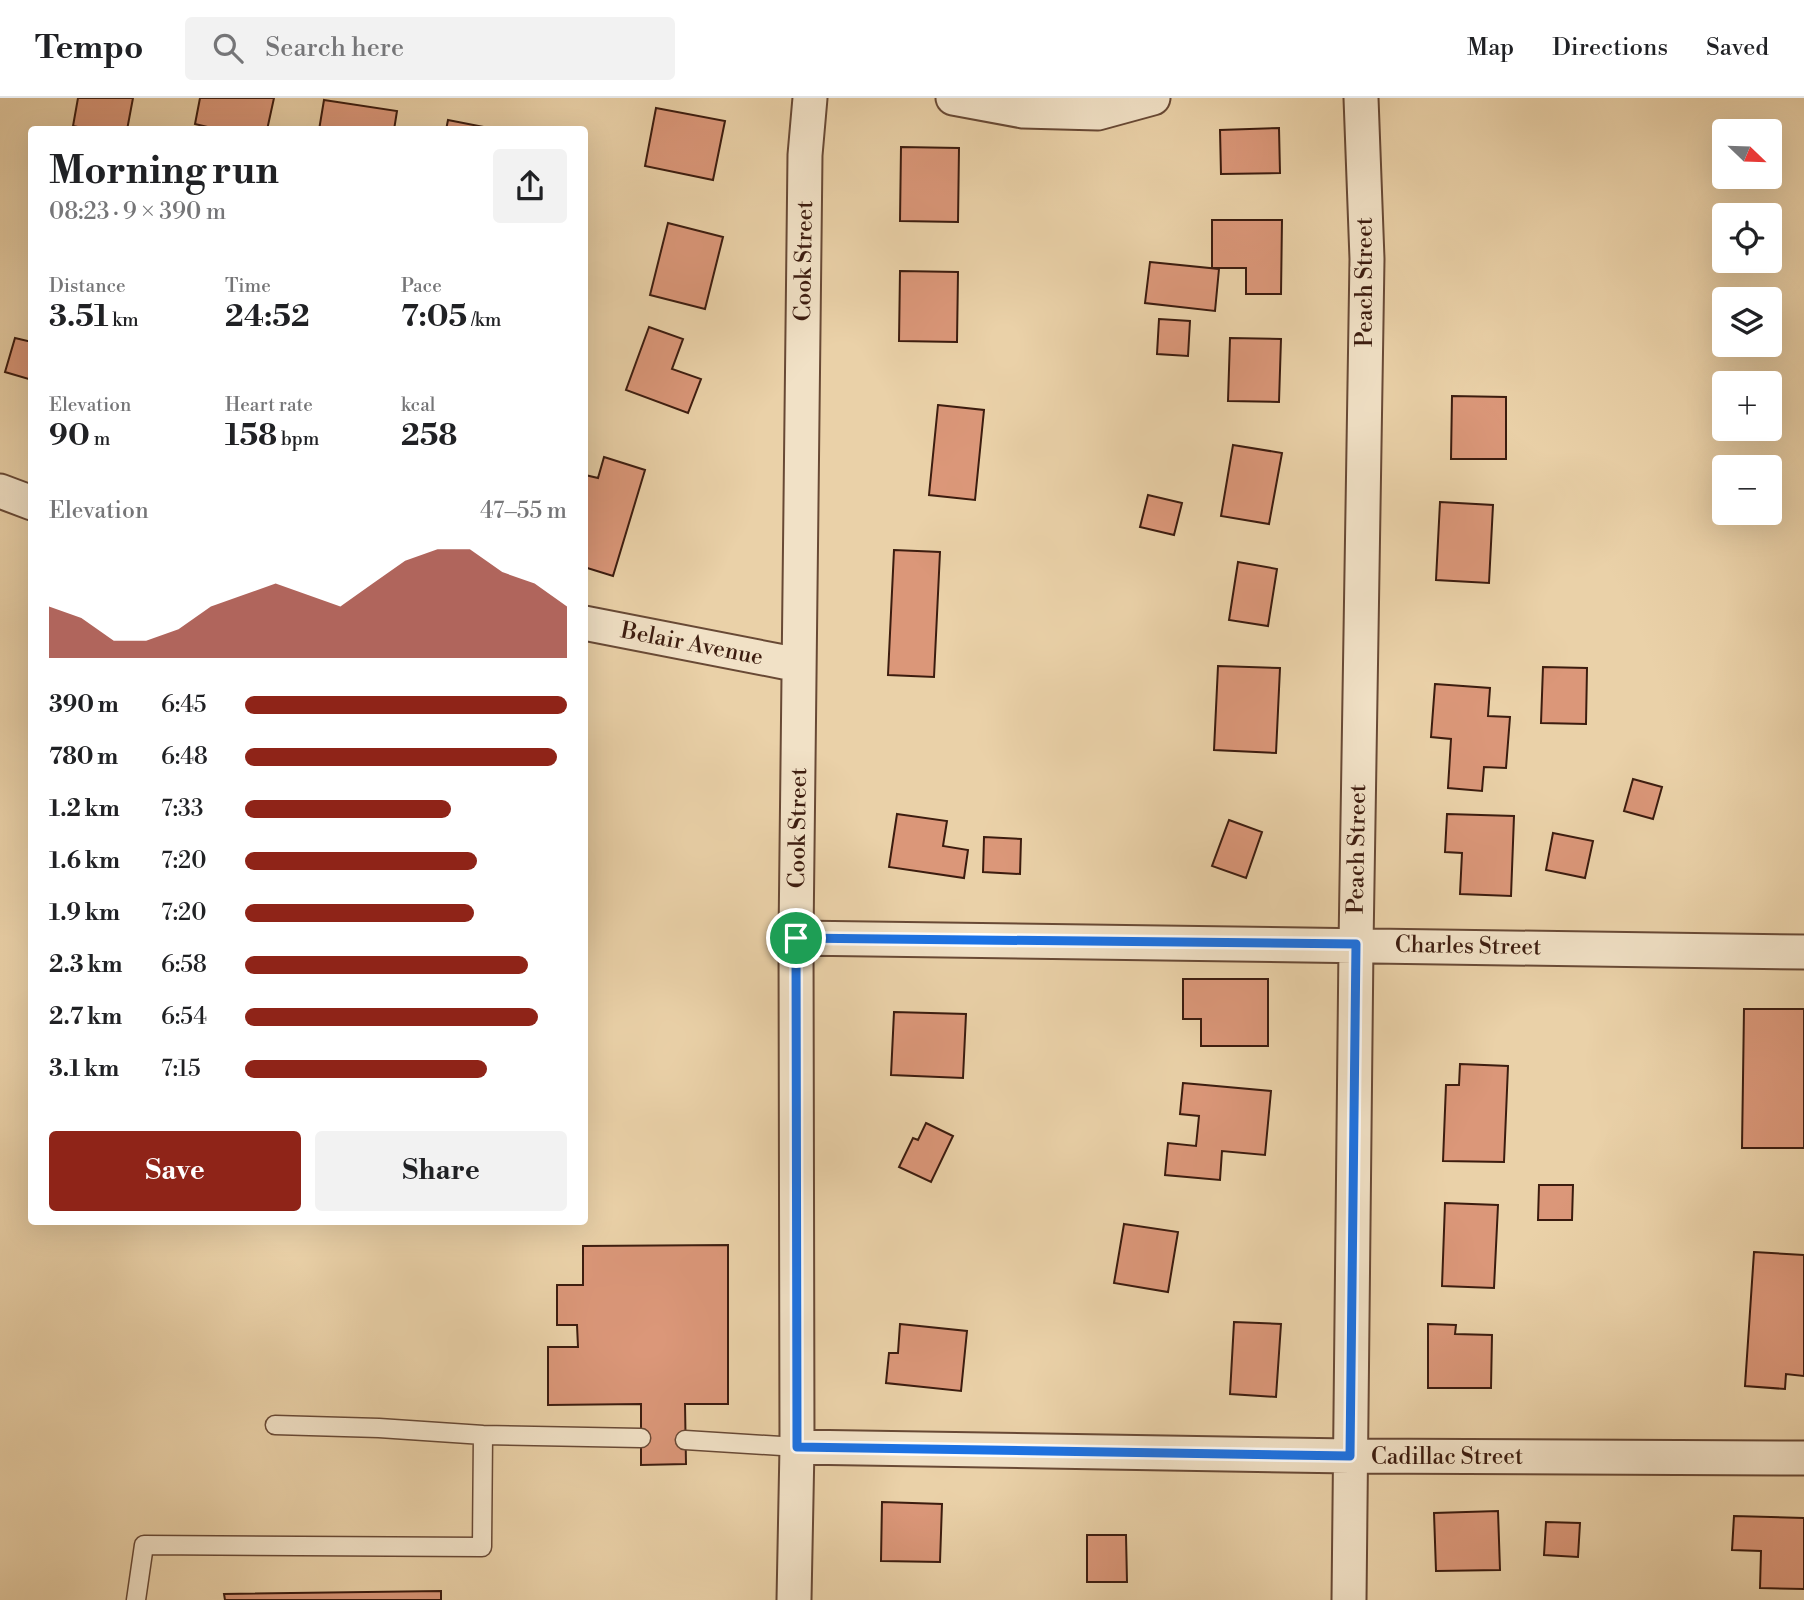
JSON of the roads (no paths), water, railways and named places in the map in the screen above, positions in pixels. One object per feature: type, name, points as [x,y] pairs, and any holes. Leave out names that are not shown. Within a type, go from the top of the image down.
[{"type":"street","name":"Cook Street","points":[[794,1600],[797,1447],[796,938],[805,155],[810,98]]},
{"type":"street","points":[[968,99],[1023,111],[1098,113],[1153,98]]},
{"type":"street","name":"Peach Street","points":[[1349,1600],[1367,260],[1361,98]]},
{"type":"street","points":[[0,492],[28,502]]},
{"type":"street","name":"Belair Avenue","points":[[588,624],[799,665]]},
{"type":"street","name":"Charles Street","points":[[796,938],[1804,951]]},
{"type":"street","name":"Cadillac Street","points":[[797,1447],[1350,1456],[1804,1458]]},
{"type":"lane","points":[[275,1425],[483,1435],[641,1438]]},
{"type":"lane","points":[[136,1600],[144,1545],[482,1547],[483,1435]]},
{"type":"lane","points":[[685,1440],[797,1447]]}]
